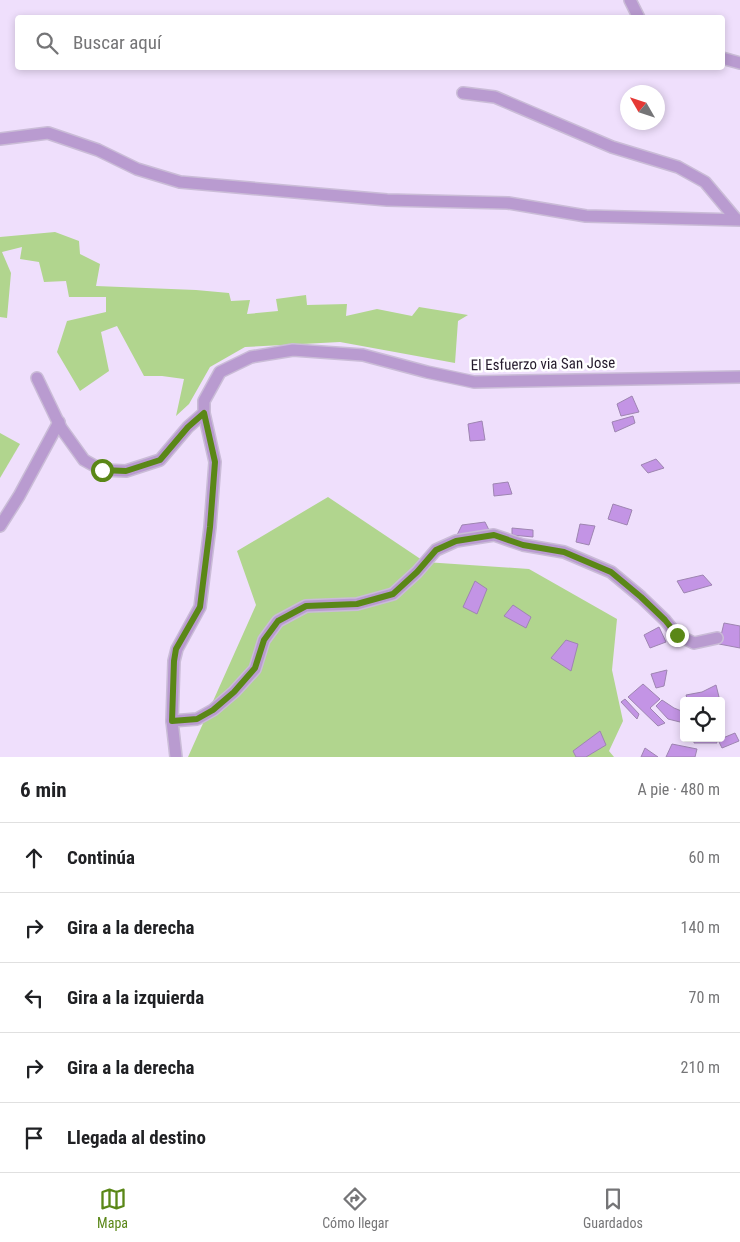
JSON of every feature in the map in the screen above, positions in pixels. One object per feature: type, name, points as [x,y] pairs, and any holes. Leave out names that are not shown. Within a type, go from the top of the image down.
[{"type":"street","points":[[630,0],[638,15]]},
{"type":"street","points":[[725,59],[740,63]]},
{"type":"street","points":[[463,93],[495,97],[612,147],[678,168],[704,182],[738,219]]},
{"type":"street","points":[[0,139],[48,133],[98,150],[136,169],[180,182],[387,200],[508,203],[586,216],[738,219]]},
{"type":"street","name":"El Esfuerzo via San Jose","points":[[204,413],[204,400],[220,372],[251,356],[293,350],[363,355],[474,382],[740,377]]},
{"type":"street","points":[[37,378],[59,422],[84,460],[102,470],[126,471],[160,460],[188,427],[204,413],[215,462],[210,527],[200,607],[176,649],[174,661],[172,721],[176,757]]},
{"type":"street","points":[[0,526],[19,496],[59,422]]},
{"type":"street","points":[[172,721],[197,719],[213,710],[234,692],[255,668],[264,640],[278,621],[306,606],[357,604],[393,594],[417,572],[436,550],[456,541],[494,535],[523,545],[564,552],[611,572],[665,620],[677,635],[694,643],[717,638]]},
{"type":"green space","points":[[55,232],[79,241],[80,254],[100,264],[96,286],[229,293],[231,301],[250,300],[247,314],[278,311],[276,299],[306,295],[307,305],[347,304],[346,316],[377,309],[412,316],[419,307],[468,315],[458,321],[455,363],[340,342],[245,347],[210,367],[189,404],[176,416],[184,379],[144,376],[117,326],[101,332],[109,371],[80,391],[57,352],[67,321],[106,312],[106,297],[69,297],[66,281],[44,282],[39,262],[20,259],[22,247],[2,252],[11,273],[7,318],[0,317],[0,237]]},
{"type":"green space","points":[[0,433],[20,444],[0,478]]},
{"type":"green space","points":[[328,497],[425,562],[529,569],[617,619],[612,670],[623,721],[609,751],[614,757],[188,757],[256,605],[237,551]]},
{"type":"building","points":[[632,396],[639,412],[621,416],[617,404]]},
{"type":"building","points":[[633,416],[635,423],[615,432],[612,422]]},
{"type":"building","points":[[482,421],[485,440],[470,441],[468,424]]},
{"type":"building","points":[[656,459],[664,468],[648,473],[641,465]]},
{"type":"building","points":[[508,482],[512,494],[494,496],[493,484]]},
{"type":"building","points":[[613,504],[632,510],[627,525],[608,519]]},
{"type":"building","points":[[485,522],[489,530],[457,535],[462,525]]},
{"type":"building","points":[[580,524],[595,526],[589,545],[576,542]]},
{"type":"building","points":[[512,528],[533,530],[533,537],[512,535]]},
{"type":"building","points":[[703,575],[712,585],[684,593],[677,581]]},
{"type":"building","points":[[475,581],[487,589],[477,614],[463,607]]},
{"type":"building","points":[[513,605],[531,617],[526,628],[504,616]]},
{"type":"building","points":[[724,623],[740,626],[740,648],[719,644]]},
{"type":"building","points":[[659,627],[666,642],[650,648],[644,635]]},
{"type":"building","points":[[566,640],[578,644],[571,671],[551,658]]},
{"type":"building","points":[[667,670],[664,686],[656,688],[651,674]]},
{"type":"building","points":[[643,684],[660,699],[650,708],[665,723],[658,726],[628,697]]},
{"type":"building","points":[[716,685],[719,697],[687,697],[686,695],[702,692]]},
{"type":"building","points":[[625,699],[639,714],[637,719],[621,702]]},
{"type":"building","points":[[662,700],[680,710],[680,722],[668,719],[656,706]]},
{"type":"building","points":[[600,731],[606,745],[586,757],[576,757],[573,751]]},
{"type":"building","points":[[735,733],[739,741],[722,748],[719,742],[725,742],[725,737]]},
{"type":"building","points":[[717,742],[717,743],[694,743]]},
{"type":"building","points":[[672,744],[697,749],[695,757],[666,757]]},
{"type":"building","points":[[645,748],[658,757],[641,757]]},
{"type":"route","points":[[102,470],[126,471],[160,460],[188,427],[204,413],[215,462],[210,527],[200,607],[176,649],[172,721],[197,719],[213,710],[234,692],[255,668],[264,640],[278,621],[306,606],[357,604],[393,594],[417,572],[436,550],[456,541],[494,535],[523,545],[564,552],[611,572],[641,597],[665,620],[677,635]]}]
